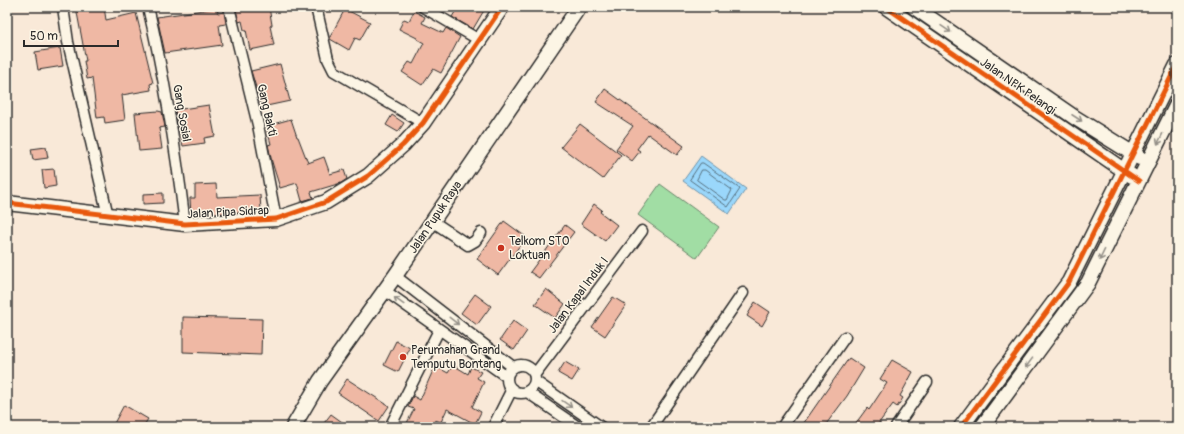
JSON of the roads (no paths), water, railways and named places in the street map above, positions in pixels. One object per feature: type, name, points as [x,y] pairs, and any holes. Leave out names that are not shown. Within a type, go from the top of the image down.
[{"type":"street","points":[[63,7],[68,42],[108,216]]},
{"type":"street","name":"Gang Sosial","points":[[148,7],[158,52],[177,158],[184,224]]},
{"type":"street","name":"Gang Bakti","points":[[229,7],[258,125],[276,220]]},
{"type":"street","points":[[316,7],[328,59],[334,70],[423,123]]},
{"type":"street","points":[[423,7],[481,41]]},
{"type":"street","name":"Jalan Pipa Sidrap","points":[[7,204],[184,224],[276,220],[326,202],[368,176],[403,145],[423,123],[481,41],[502,7]]},
{"type":"street","name":"Jalan Pupuk Raya","points":[[293,427],[320,381],[395,276],[579,7]]},
{"type":"street","name":"Jalan NPK Pelangi","points":[[886,7],[1139,181]]},
{"type":"street","name":"Jalan NPK Pelangi","points":[[914,7],[1074,117],[1148,163]]},
{"type":"street","points":[[961,427],[1068,282],[1177,66]]},
{"type":"street","points":[[982,427],[1088,283],[1177,104]]},
{"type":"street","points":[[432,221],[468,245],[482,234]]},
{"type":"street","name":"Jalan Kapal Induk I","points":[[535,378],[642,231]]},
{"type":"street","points":[[395,276],[514,367]]},
{"type":"street","points":[[384,290],[507,377]]},
{"type":"street","points":[[650,427],[743,293]]},
{"type":"street","points":[[390,427],[439,330]]},
{"type":"street","points":[[782,427],[845,337]]},
{"type":"street","points":[[578,427],[527,392],[519,393],[512,389],[508,384],[507,377],[514,367],[526,365],[535,378],[601,427]]},
{"type":"street","points":[[527,392],[535,378]]},
{"type":"street","points":[[896,427],[927,382]]},
{"type":"street","points":[[493,427],[512,389]]},
{"type":"water","points":[[701,156],[746,189],[729,214],[683,181]]},
{"type":"place","name":"Telkom STO Loktuan","points":[[501,248]]},
{"type":"place","name":"Perumahan Grand Temputu Bontang","points":[[403,357]]}]
